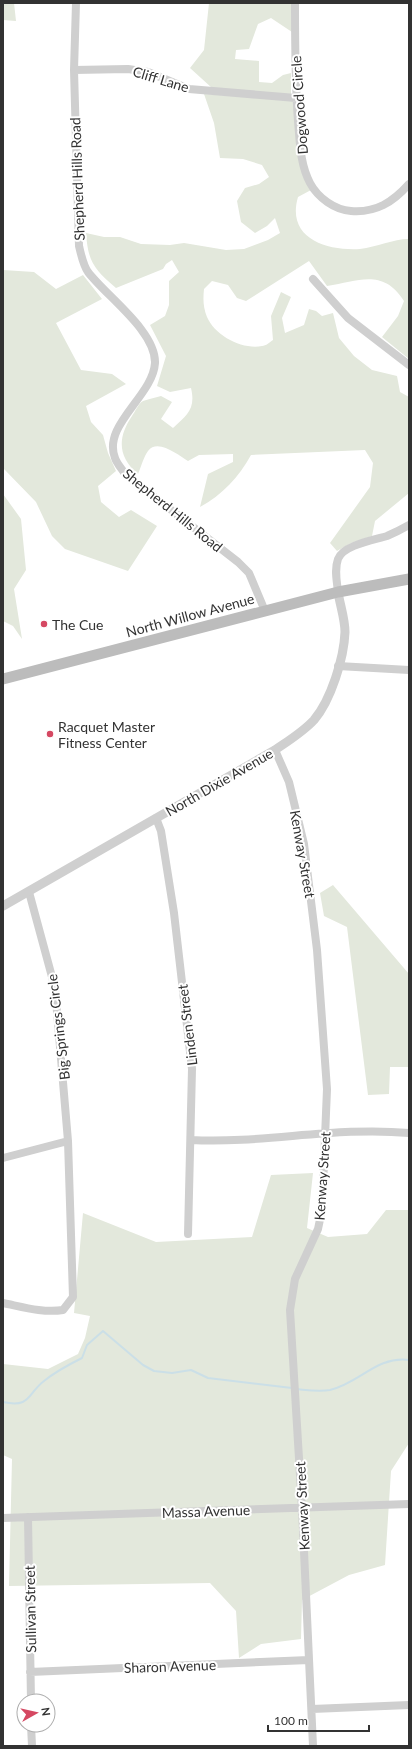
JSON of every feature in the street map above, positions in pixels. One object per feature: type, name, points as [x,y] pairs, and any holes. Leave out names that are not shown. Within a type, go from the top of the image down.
[{"type":"main road","name":"North Willow Avenue","points":[[3,679],[338,592],[409,579]]},
{"type":"street","name":"Shepherd Hills Road","points":[[76,3],[74,70],[79,246],[87,270],[142,332],[152,346],[155,362],[153,377],[121,422],[113,440],[115,458],[125,474],[238,562],[249,573],[265,611]]},
{"type":"street","name":"Dogwood Circle","points":[[295,3],[296,98],[301,156],[311,184],[326,201],[341,210],[361,212],[381,208],[398,197],[409,184]]},
{"type":"street","name":"Cliff Lane","points":[[74,70],[128,69],[148,72],[189,89],[296,98]]},
{"type":"street","points":[[313,279],[348,318],[409,366]]},
{"type":"street","points":[[338,592],[335,569],[338,557],[344,551],[358,544],[388,536],[409,525]]},
{"type":"street","name":"North Dixie Avenue","points":[[3,906],[275,750],[313,721],[322,709],[332,688],[345,631],[338,592]]},
{"type":"street","points":[[338,666],[409,670]]},
{"type":"street","name":"Kenway Street","points":[[275,750],[289,782],[304,844],[317,950],[326,1052],[326,1133],[321,1216],[318,1229],[295,1280],[290,1310],[302,1508],[313,1746]]},
{"type":"street","name":"Linden Street","points":[[156,818],[161,831],[172,898],[192,1069],[188,1234]]},
{"type":"street","name":"Big Springs Circle","points":[[3,1303],[47,1312],[63,1310],[73,1298],[68,1141],[55,988],[29,892]]},
{"type":"street","points":[[191,1140],[223,1142],[326,1133],[409,1133]]},
{"type":"street","points":[[3,1158],[68,1141]]},
{"type":"street","name":"Massa Avenue","points":[[3,1518],[409,1504]]},
{"type":"street","name":"Sullivan Street","points":[[28,1517],[31,1693]]},
{"type":"street","name":"Sharon Avenue","points":[[30,1672],[309,1660]]},
{"type":"street","points":[[312,1709],[409,1705]]},
{"type":"street","points":[[31,1733],[32,1746]]},
{"type":"shaded area","points":[[3,3],[14,3],[16,21],[3,20]]},
{"type":"shaded area","points":[[209,3],[291,3],[292,32],[271,18],[258,24],[249,49],[236,50],[235,59],[259,61],[259,82],[272,83],[283,75],[291,73],[291,95],[212,88],[190,68],[204,50]]},
{"type":"shaded area","points":[[204,94],[293,100],[311,190],[298,197],[296,211],[298,223],[303,232],[312,239],[322,244],[334,247],[360,249],[397,240],[409,239],[409,359],[382,337],[398,316],[404,301],[388,284],[379,280],[360,280],[327,286],[309,261],[246,301],[237,298],[228,285],[212,281],[204,289],[203,300],[205,310],[211,324],[223,336],[238,344],[247,346],[263,346],[273,340],[271,316],[281,292],[291,297],[282,318],[285,333],[304,325],[309,309],[316,311],[322,316],[333,313],[339,338],[354,356],[372,370],[397,376],[400,392],[409,397],[409,493],[375,521],[372,536],[351,543],[337,551],[330,543],[370,487],[373,463],[365,450],[251,455],[241,471],[229,485],[216,497],[200,507],[208,474],[233,462],[233,454],[199,455],[188,461],[163,447],[152,447],[148,451],[138,474],[131,468],[123,454],[122,440],[127,424],[143,401],[161,396],[172,402],[161,419],[173,428],[186,415],[191,406],[191,388],[170,392],[157,386],[166,356],[150,325],[165,316],[169,305],[169,281],[179,272],[172,260],[166,264],[163,269],[116,288],[97,270],[88,251],[86,233],[104,237],[120,237],[141,244],[170,245],[184,243],[226,250],[244,249],[268,240],[280,233],[275,218],[267,226],[255,233],[241,222],[237,201],[245,188],[259,184],[269,177],[262,165],[243,159],[220,158],[214,123]]},
{"type":"shaded area","points":[[3,270],[34,272],[56,289],[83,275],[102,299],[56,323],[81,370],[112,374],[126,384],[86,406],[91,422],[103,435],[108,453],[116,471],[98,486],[101,502],[119,517],[131,510],[157,526],[128,571],[65,549],[52,536],[36,502],[3,468]]},
{"type":"shaded area","points":[[3,494],[21,519],[26,570],[14,589],[22,639],[13,626],[3,621]]},
{"type":"shaded area","points":[[333,885],[409,974],[409,1067],[390,1067],[389,1094],[368,1095],[347,927],[324,916],[320,893]]},
{"type":"shaded area","points":[[313,1173],[307,1228],[328,1237],[367,1234],[386,1210],[409,1210],[409,1443],[391,1471],[385,1565],[349,1575],[302,1600],[301,1639],[261,1644],[239,1658],[236,1611],[210,1583],[9,1586],[12,1459],[3,1455],[3,1364],[48,1369],[78,1354],[85,1338],[90,1316],[74,1313],[83,1213],[156,1242],[252,1237],[271,1175]]},
{"type":"waterway","points":[[3,1402],[19,1403],[28,1399],[49,1377],[62,1368],[82,1358],[87,1345],[103,1331],[143,1365],[154,1371],[172,1373],[191,1370],[208,1378],[292,1388]]},
{"type":"waterway","points":[[296,1389],[317,1391],[330,1390],[341,1387],[377,1366],[387,1362],[409,1360]]},
{"type":"place","name":"The Cue","points":[[44,624]]},
{"type":"place","name":"Racquet Master Fitness Center","points":[[50,734]]}]
